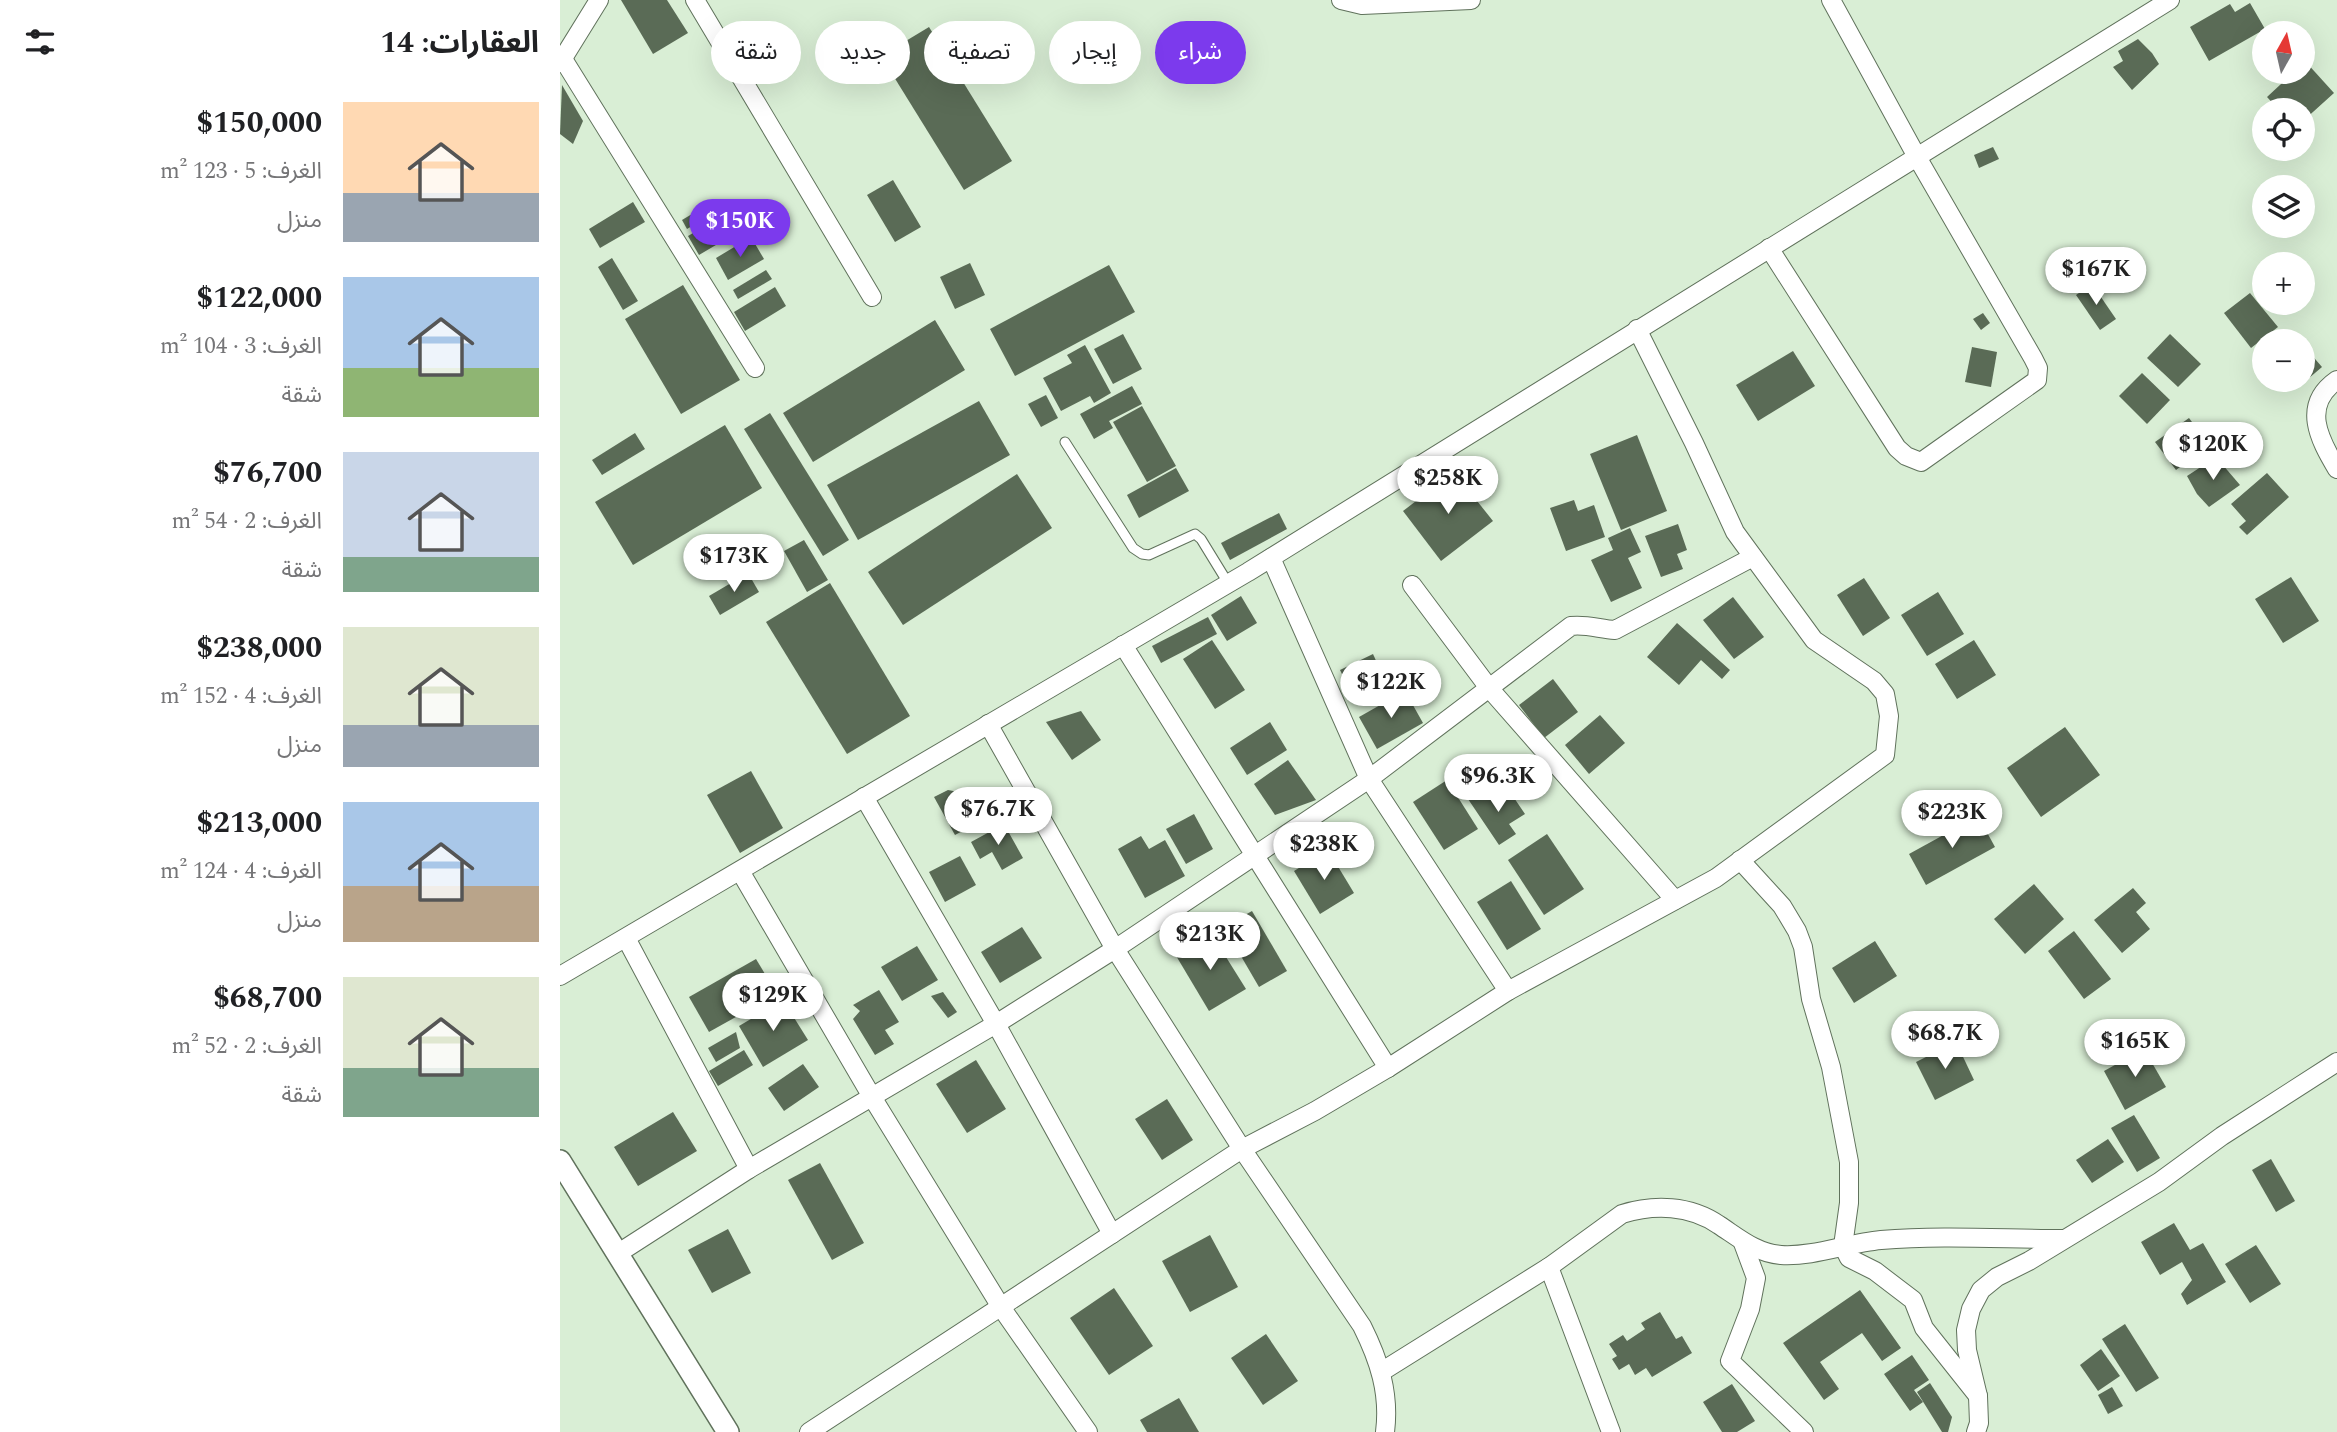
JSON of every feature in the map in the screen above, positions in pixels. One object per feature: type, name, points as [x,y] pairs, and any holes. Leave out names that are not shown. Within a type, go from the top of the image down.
[{"type":"street","points":[[599,0],[561,61],[755,368]]},
{"type":"street","points":[[695,0],[872,297]]},
{"type":"street","points":[[1341,0],[1362,5],[1471,0]]},
{"type":"street","points":[[1769,248],[1898,448],[1906,456],[1921,462],[2037,380],[2038,368],[1831,0]]},
{"type":"street","points":[[560,976],[1271,558],[2170,0]]},
{"type":"street","points":[[809,1432],[1241,1149],[1315,1111],[1388,1068],[1508,991],[1716,878],[1885,755],[1889,716],[1885,694],[1874,681],[1814,640],[1735,532],[1637,329]]},
{"type":"street","points":[[2337,380],[2319,396],[2316,414],[2317,432],[2337,469]]},
{"type":"street","points":[[617,1254],[749,1169],[996,1024],[1115,949],[1369,779],[1571,626],[1615,630],[1753,557]]},
{"type":"street","points":[[1271,558],[1369,779],[1508,991]]},
{"type":"street","points":[[1412,585],[1489,688],[1675,900]]},
{"type":"street","points":[[1123,645],[1388,1068]]},
{"type":"street","points":[[988,724],[1115,949],[1241,1149],[1362,1326],[1375,1350],[1384,1382],[1387,1416],[1385,1432]]},
{"type":"street","points":[[863,797],[996,1024],[1112,1234]]},
{"type":"street","points":[[1740,860],[1782,906],[1803,947],[1811,999],[1831,1067],[1849,1161],[1849,1203],[1843,1246],[1849,1258],[1875,1271],[1913,1300],[1924,1328],[1978,1396]]},
{"type":"street","points":[[740,871],[872,1097],[1001,1307],[1088,1432]]},
{"type":"street","points":[[626,938],[749,1169]]},
{"type":"street","points":[[1976,1432],[1979,1423],[1978,1396],[1967,1350],[1966,1330],[1981,1290],[1997,1277],[2029,1261],[2159,1182],[2222,1136],[2337,1062]]},
{"type":"street","points":[[560,1161],[728,1432]]},
{"type":"street","points":[[1381,1372],[1549,1267],[1622,1214],[1649,1207],[1677,1208],[1717,1223],[1743,1243],[1779,1255],[1925,1237],[2064,1239]]},
{"type":"street","points":[[1743,1243],[1756,1278],[1750,1309],[1730,1361],[1804,1432]]},
{"type":"street","points":[[1549,1267],[1611,1432]]},
{"type":"lane","points":[[1065,442],[1133,548],[1149,555],[1195,534],[1201,539],[1228,583]]},
{"type":"building","points":[[621,0],[667,0],[688,33],[653,54]]},
{"type":"building","points":[[2250,3],[2260,21],[2252,21],[2252,36],[2209,61],[2190,27],[2230,4],[2235,12]]},
{"type":"building","points":[[924,30],[924,84],[964,84],[1012,161],[964,190],[898,84],[910,84],[910,38]]},
{"type":"building","points":[[2138,39],[2159,64],[2132,90],[2113,67],[2123,61],[2118,51]]},
{"type":"building","points":[[2315,72],[2334,93],[2315,110],[2315,98],[2267,97],[2281,84],[2315,84]]},
{"type":"building","points":[[562,85],[583,121],[573,144],[560,134]]},
{"type":"building","points":[[1993,147],[1999,159],[1979,168],[1974,155]]},
{"type":"building","points":[[893,180],[921,227],[895,242],[867,195]]},
{"type":"building","points":[[717,199],[723,208],[687,229],[682,220]]},
{"type":"building","points":[[633,202],[645,222],[600,248],[589,229]]},
{"type":"building","points":[[732,210],[743,229],[699,255],[688,236]]},
{"type":"building","points":[[751,237],[764,259],[728,280],[716,258]]},
{"type":"building","points":[[612,258],[638,301],[623,310],[598,267]]},
{"type":"building","points":[[970,263],[985,295],[955,309],[940,277]]},
{"type":"building","points":[[1109,265],[1135,312],[1015,376],[990,329]]},
{"type":"building","points":[[766,270],[772,279],[738,299],[733,290]]},
{"type":"building","points":[[2092,284],[2116,319],[2100,330],[2076,295]]},
{"type":"building","points":[[683,285],[740,380],[681,414],[625,319]]},
{"type":"building","points":[[775,287],[786,306],[745,331],[734,312]]},
{"type":"building","points":[[2250,293],[2252,315],[2268,315],[2278,327],[2252,329],[2251,348],[2224,313]]},
{"type":"building","points":[[1983,313],[1990,323],[1981,330],[1973,319]]},
{"type":"building","points":[[935,320],[965,370],[813,462],[783,413]]},
{"type":"building","points":[[1123,334],[1142,369],[1113,384],[1094,349]]},
{"type":"building","points":[[2170,334],[2201,364],[2178,387],[2147,358]]},
{"type":"building","points":[[1085,345],[1111,393],[1094,403],[1090,396],[1061,411],[1043,378],[1072,363],[1067,355]]},
{"type":"building","points":[[1972,347],[1997,352],[1991,387],[1965,382]]},
{"type":"building","points":[[1793,351],[1815,386],[1758,421],[1736,385]]},
{"type":"building","points":[[2315,359],[2322,367],[2315,373]]},
{"type":"building","points":[[2142,373],[2170,400],[2147,424],[2119,396]]},
{"type":"building","points":[[1132,386],[1142,404],[1109,421],[1113,428],[1094,439],[1080,414]]},
{"type":"building","points":[[1046,395],[1058,418],[1041,427],[1028,404]]},
{"type":"building","points":[[979,401],[1010,455],[858,540],[827,485]]},
{"type":"building","points":[[1142,406],[1176,466],[1147,482],[1113,422]]},
{"type":"building","points":[[770,413],[849,540],[823,556],[744,429]]},
{"type":"building","points":[[2189,418],[2209,445],[2176,470],[2155,442]]},
{"type":"building","points":[[725,425],[762,488],[633,565],[595,502]]},
{"type":"building","points":[[635,433],[645,449],[602,475],[592,460]]},
{"type":"building","points":[[1637,435],[1667,511],[1621,530],[1590,454]]},
{"type":"building","points":[[2216,457],[2240,485],[2209,507],[2197,494],[2187,476]]},
{"type":"building","points":[[1176,468],[1189,491],[1139,518],[1127,495]]},
{"type":"building","points":[[1454,472],[1493,521],[1441,561],[1403,511]]},
{"type":"building","points":[[2267,473],[2289,497],[2247,535],[2239,527],[2246,521],[2231,504]]},
{"type":"building","points":[[1017,474],[1052,528],[903,625],[868,572]]},
{"type":"building","points":[[1574,500],[1578,511],[1594,505],[1605,537],[1566,551],[1550,508]]},
{"type":"building","points":[[1279,513],[1287,529],[1230,560],[1221,543]]},
{"type":"building","points":[[1678,524],[1687,550],[1677,554],[1683,569],[1661,577],[1645,536]]},
{"type":"building","points":[[1630,528],[1641,552],[1628,558],[1642,588],[1611,602],[1591,560],[1613,550],[1608,538]]},
{"type":"building","points":[[804,540],[828,580],[807,592],[784,551]]},
{"type":"building","points":[[748,573],[759,592],[720,615],[709,596]]},
{"type":"building","points":[[2291,577],[2319,621],[2283,643],[2255,599]]},
{"type":"building","points":[[1864,578],[1890,618],[1863,636],[1837,595]]},
{"type":"building","points":[[830,583],[910,716],[847,754],[766,622]]},
{"type":"building","points":[[1938,592],[1964,634],[1927,656],[1901,615]]},
{"type":"building","points":[[1241,596],[1257,623],[1227,641],[1211,615]]},
{"type":"building","points":[[1733,597],[1764,637],[1734,659],[1703,620]]},
{"type":"building","points":[[1208,617],[1217,634],[1161,663],[1152,646]]},
{"type":"building","points":[[1677,623],[1730,670],[1722,679],[1701,660],[1679,685],[1647,657]]},
{"type":"building","points":[[1212,640],[1245,690],[1215,709],[1183,659]]},
{"type":"building","points":[[1974,640],[1996,675],[1957,699],[1935,664]]},
{"type":"building","points":[[1373,654],[1387,685],[1355,700],[1340,670]]},
{"type":"building","points":[[1553,679],[1578,712],[1544,738],[1519,705]]},
{"type":"building","points":[[1405,691],[1423,723],[1377,749],[1359,717]]},
{"type":"building","points":[[1081,711],[1101,740],[1072,760],[1046,722]]},
{"type":"building","points":[[1600,715],[1625,743],[1589,774],[1565,745]]},
{"type":"building","points":[[1270,722],[1287,750],[1247,775],[1230,748]]},
{"type":"building","points":[[2065,727],[2100,775],[2041,817],[2007,768]]},
{"type":"building","points":[[1288,760],[1316,800],[1275,815],[1254,784]]},
{"type":"building","points":[[751,771],[783,828],[740,853],[707,795]]},
{"type":"building","points":[[1447,780],[1478,829],[1444,850],[1413,802]]},
{"type":"building","points":[[1508,789],[1525,814],[1509,824],[1516,834],[1499,845],[1468,799],[1479,792],[1482,798],[1493,791],[1500,801],[1506,797],[1503,792]]},
{"type":"building","points":[[948,790],[985,797],[983,820],[955,835],[934,797]]},
{"type":"building","points":[[1194,814],[1213,849],[1186,864],[1166,829]]},
{"type":"building","points":[[1978,816],[1995,847],[1926,885],[1909,854]]},
{"type":"building","points":[[1004,824],[1023,858],[1002,870],[992,852],[980,859],[971,842]]},
{"type":"building","points":[[1547,834],[1584,889],[1544,915],[1508,860]]},
{"type":"building","points":[[1141,836],[1149,849],[1165,840],[1185,876],[1145,898],[1118,849]]},
{"type":"building","points":[[1328,850],[1354,893],[1320,914],[1294,871]]},
{"type":"building","points":[[960,856],[976,885],[945,902],[929,872]]},
{"type":"building","points":[[1511,881],[1541,929],[1507,950],[1477,902]]},
{"type":"building","points":[[2034,884],[2064,919],[2025,954],[1994,919]]},
{"type":"building","points":[[2133,888],[2146,903],[2136,912],[2150,929],[2122,953],[2094,920]]},
{"type":"building","points":[[1252,911],[1287,971],[1259,987],[1224,927]]},
{"type":"building","points":[[1022,927],[1042,958],[1000,983],[981,952]]},
{"type":"building","points":[[2074,931],[2111,979],[2084,999],[2048,951]]},
{"type":"building","points":[[1211,933],[1246,989],[1209,1011],[1175,954]]},
{"type":"building","points":[[1875,941],[1897,976],[1854,1003],[1832,968]]},
{"type":"building","points":[[917,946],[938,980],[902,1001],[881,967]]},
{"type":"building","points":[[756,959],[777,994],[709,1032],[689,997]]},
{"type":"building","points":[[879,990],[899,1022],[885,1030],[894,1044],[875,1055],[853,1019],[860,1011],[853,1005]]},
{"type":"building","points":[[943,992],[957,1012],[948,1018],[931,996]]},
{"type":"building","points":[[783,1000],[808,1040],[763,1067],[739,1026]]},
{"type":"building","points":[[736,1032],[740,1048],[716,1062],[708,1048]]},
{"type":"building","points":[[1956,1042],[1974,1080],[1935,1100],[1916,1062]]},
{"type":"building","points":[[2144,1049],[2166,1087],[2125,1110],[2104,1071]]},
{"type":"building","points":[[744,1050],[753,1065],[718,1086],[709,1071]]},
{"type":"building","points":[[976,1060],[1006,1109],[967,1133],[936,1084]]},
{"type":"building","points":[[803,1064],[819,1087],[784,1111],[768,1088]]},
{"type":"building","points":[[1167,1099],[1193,1140],[1162,1160],[1135,1119]]},
{"type":"building","points":[[673,1112],[697,1151],[638,1186],[614,1147]]},
{"type":"building","points":[[2134,1115],[2160,1158],[2137,1172],[2111,1128]]},
{"type":"building","points":[[2108,1139],[2124,1162],[2092,1183],[2076,1160]]},
{"type":"building","points":[[2271,1159],[2295,1201],[2276,1212],[2252,1170]]},
{"type":"building","points":[[820,1163],[864,1243],[832,1260],[788,1180]]},
{"type":"building","points":[[2174,1223],[2190,1250],[2203,1243],[2226,1282],[2187,1305],[2181,1294],[2192,1280],[2182,1262],[2160,1275],[2141,1242]]},
{"type":"building","points":[[728,1229],[751,1273],[712,1293],[688,1250]]},
{"type":"building","points":[[1210,1235],[1238,1287],[1190,1312],[1162,1261]]},
{"type":"building","points":[[2256,1245],[2281,1284],[2250,1303],[2225,1264]]},
{"type":"building","points":[[1114,1288],[1153,1346],[1109,1375],[1070,1318]]},
{"type":"building","points":[[1860,1290],[1901,1348],[1882,1361],[1862,1333],[1820,1362],[1839,1389],[1824,1400],[1783,1343]]},
{"type":"building","points":[[1660,1312],[1676,1339],[1682,1336],[1692,1353],[1652,1377],[1646,1368],[1635,1375],[1629,1364],[1619,1370],[1612,1359],[1617,1356],[1609,1344],[1623,1335],[1627,1341],[1645,1329],[1641,1323]]},
{"type":"building","points":[[2125,1324],[2159,1378],[2136,1392],[2102,1339]]},
{"type":"building","points":[[1266,1334],[1298,1381],[1263,1405],[1231,1358]]},
{"type":"building","points":[[2101,1349],[2120,1376],[2098,1391],[2080,1365]]},
{"type":"building","points":[[1912,1355],[1929,1380],[1914,1390],[1923,1402],[1910,1411],[1884,1374]]},
{"type":"building","points":[[1930,1383],[1952,1417],[1948,1432],[1942,1432],[1917,1392]]},
{"type":"building","points":[[1732,1384],[1755,1421],[1737,1432],[1722,1432],[1703,1402]]},
{"type":"building","points":[[2112,1387],[2123,1406],[2108,1414],[2098,1395]]},
{"type":"building","points":[[1179,1398],[1199,1432],[1147,1432],[1140,1420]]}]
